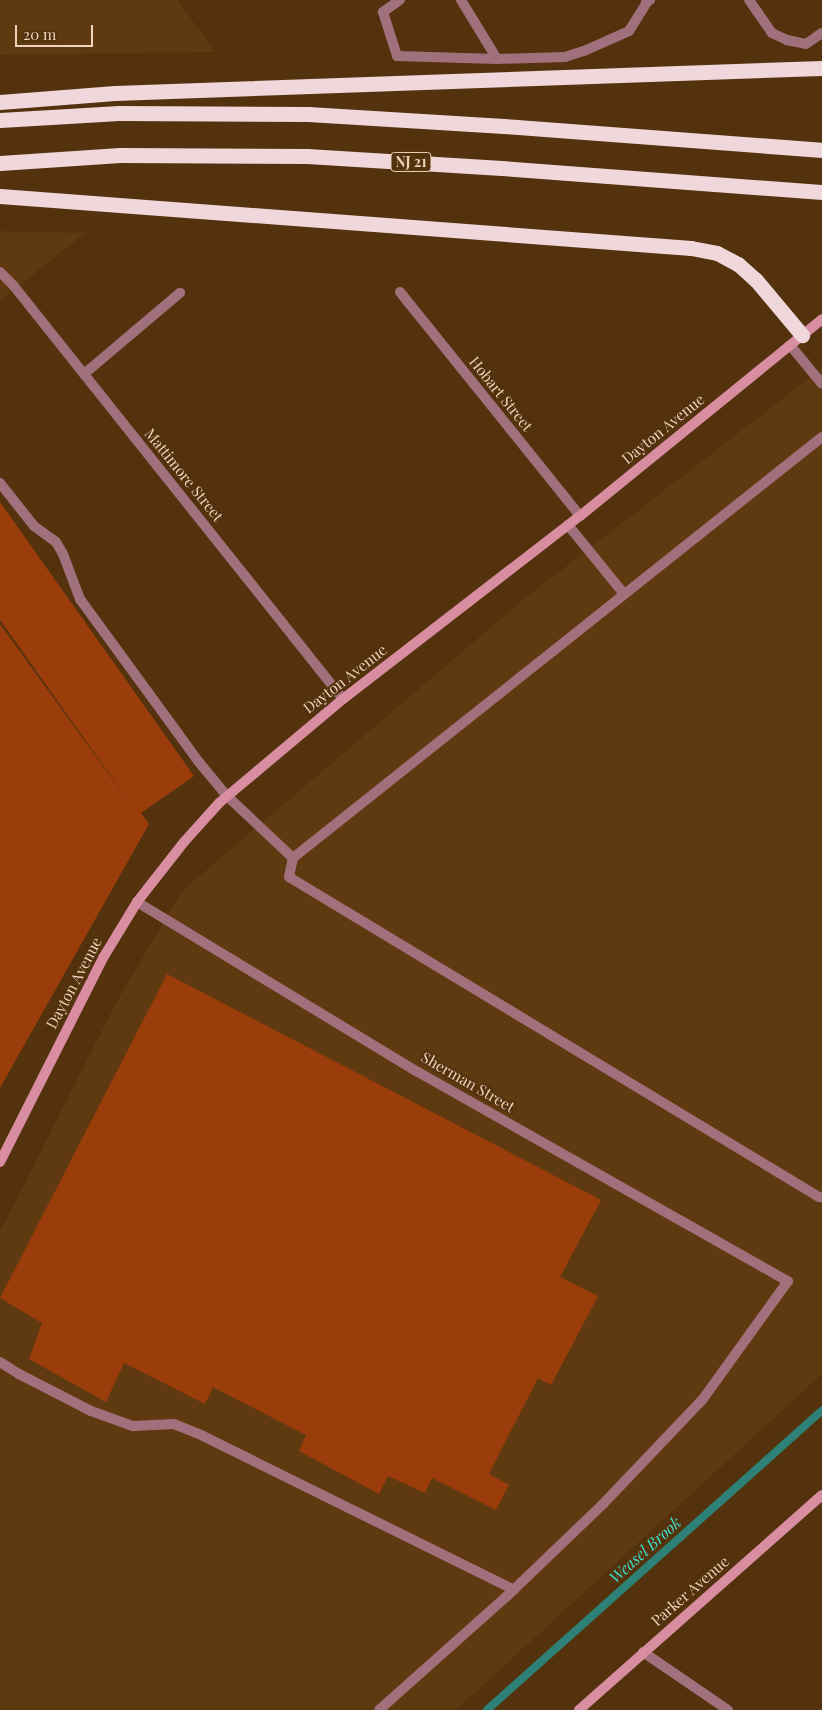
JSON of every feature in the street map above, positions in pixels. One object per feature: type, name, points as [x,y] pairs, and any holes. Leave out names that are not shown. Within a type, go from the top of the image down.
[{"type":"highway","points":[[0,102],[115,93],[822,68]]},
{"type":"highway","points":[[0,120],[119,113],[308,114],[504,126],[822,150]]},
{"type":"highway","name":"NJ 21","points":[[0,162],[120,155],[307,156],[502,168],[822,192]]},
{"type":"highway","points":[[0,196],[691,248],[717,254],[738,264],[756,280],[802,335]]},
{"type":"street","points":[[400,0],[383,12],[397,56],[497,59],[565,57],[584,51],[629,31],[648,0]]},
{"type":"street","points":[[461,0],[497,59]]},
{"type":"street","points":[[748,0],[772,33],[787,40],[806,44],[822,32]]},
{"type":"street","name":"Mattimore Street","points":[[0,272],[13,285],[343,699]]},
{"type":"street","name":"Hobart Street","points":[[400,292],[580,516]]},
{"type":"street","points":[[84,374],[180,293]]},
{"type":"street","name":"Dayton Avenue","points":[[0,1162],[102,958],[137,902],[184,842],[227,796],[343,699],[580,516],[822,319]]},
{"type":"street","points":[[790,345],[822,384]]},
{"type":"street","points":[[822,437],[293,858],[289,877],[819,1198],[822,1197]]},
{"type":"street","points":[[0,483],[34,526],[56,542],[63,554],[80,599],[198,761],[227,796],[293,858]]},
{"type":"street","points":[[568,525],[624,594]]},
{"type":"street","name":"Sherman Street","points":[[137,902],[418,1072],[788,1281],[703,1400],[602,1506],[514,1590]]},
{"type":"street","points":[[0,1362],[19,1374],[91,1411],[133,1426],[174,1424],[203,1436],[514,1590],[378,1710]]},
{"type":"street","name":"Parker Avenue","points":[[579,1710],[822,1495]]},
{"type":"street","points":[[643,1652],[728,1710]]},
{"type":"shaded area","points":[[0,0],[177,0],[216,52],[0,55]]},
{"type":"shaded area","points":[[0,231],[85,233],[0,301]]},
{"type":"shaded area","points":[[822,368],[822,1374],[456,1710],[0,1710],[0,1232],[117,1001],[182,891],[524,599]]},
{"type":"building","points":[[0,502],[194,776],[141,813],[149,824],[0,1088],[0,624],[139,816],[0,620]]},
{"type":"building","points":[[167,974],[601,1200],[560,1277],[598,1296],[551,1385],[538,1378],[489,1474],[509,1485],[496,1510],[432,1478],[425,1493],[388,1476],[379,1494],[299,1451],[306,1435],[213,1387],[205,1404],[124,1363],[106,1402],[29,1359],[42,1323],[0,1298]]},
{"type":"waterway","name":"Weasel Brook","points":[[487,1710],[822,1411]]}]
